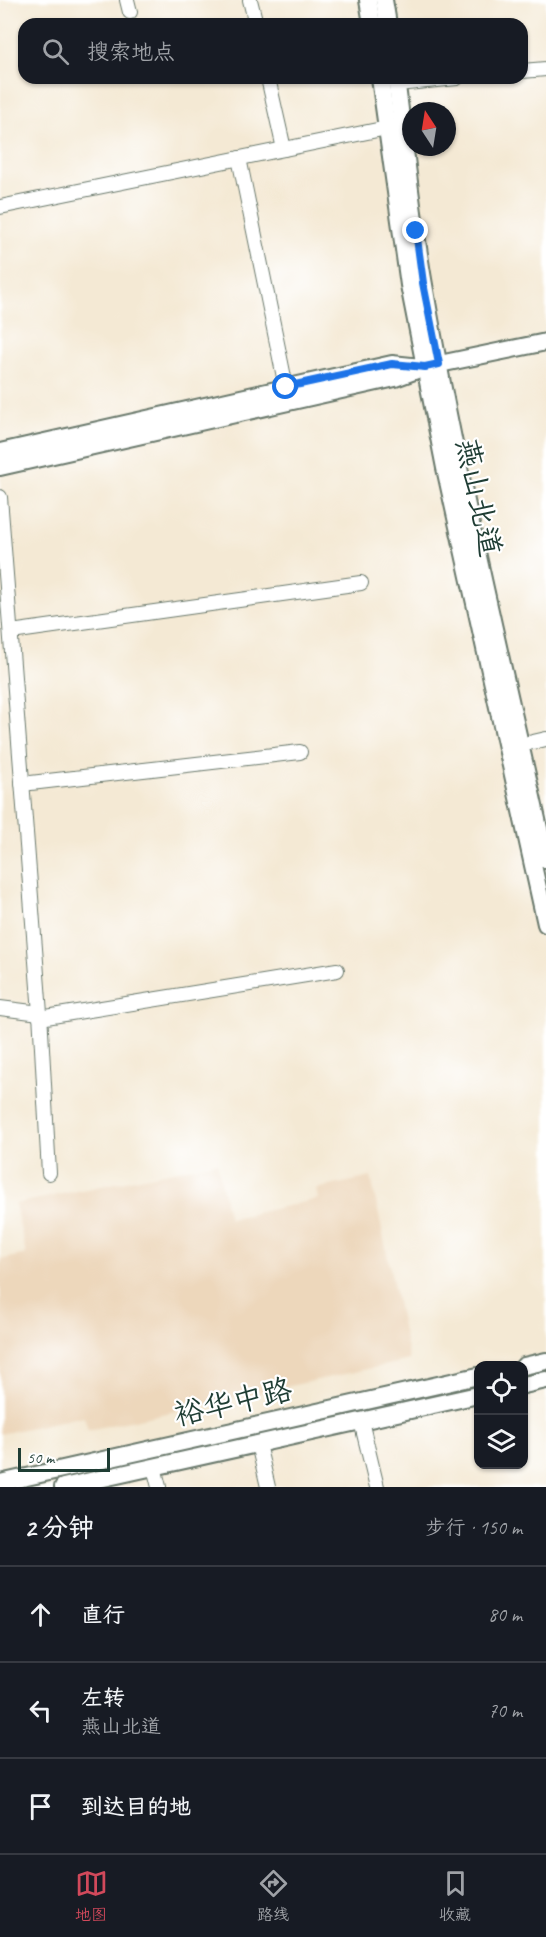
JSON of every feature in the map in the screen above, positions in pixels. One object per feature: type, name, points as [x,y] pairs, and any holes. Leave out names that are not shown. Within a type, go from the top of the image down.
[{"type":"main road","points":[[368,0],[371,18]]},
{"type":"main road","points":[[384,0],[387,18]]},
{"type":"main road","name":"燕山北道","points":[[381,84],[409,285],[458,465],[520,745],[544,840],[546,860]]},
{"type":"main road","name":"燕山北道","points":[[396,84],[423,283],[444,468],[546,924]]},
{"type":"main road","points":[[0,467],[395,378],[432,366],[546,342]]},
{"type":"main road","points":[[0,452],[392,364],[432,366]]},
{"type":"main road","points":[[528,1365],[546,1360]]},
{"type":"main road","name":"裕华中路","points":[[0,1483],[474,1377]]},
{"type":"main road","points":[[528,1384],[546,1380]]},
{"type":"main road","name":"裕华中路","points":[[63,1487],[474,1396]]},
{"type":"street","points":[[250,0],[254,18]]},
{"type":"street","points":[[528,70],[546,69]]},
{"type":"street","points":[[269,84],[284,149]]},
{"type":"street","points":[[0,207],[387,128]]},
{"type":"street","points":[[239,158],[286,387]]},
{"type":"street","points":[[0,496],[40,1016],[49,1173]]},
{"type":"street","points":[[11,632],[361,584]]},
{"type":"street","points":[[520,745],[546,739]]},
{"type":"street","points":[[22,784],[300,752]]},
{"type":"street","points":[[0,1008],[40,1016],[337,970]]},
{"type":"street","points":[[361,1421],[377,1487]]},
{"type":"street","points":[[258,1444],[268,1487]]},
{"type":"street","points":[[154,1467],[159,1487]]},
{"type":"shaded area","points":[[217,1162],[229,1219],[318,1199],[316,1189],[371,1177],[409,1360],[88,1430],[84,1416],[0,1434],[0,1260],[26,1254],[15,1204]]},
{"type":"route","points":[[286,387],[392,364],[425,367],[439,364],[423,283],[416,231]]}]
